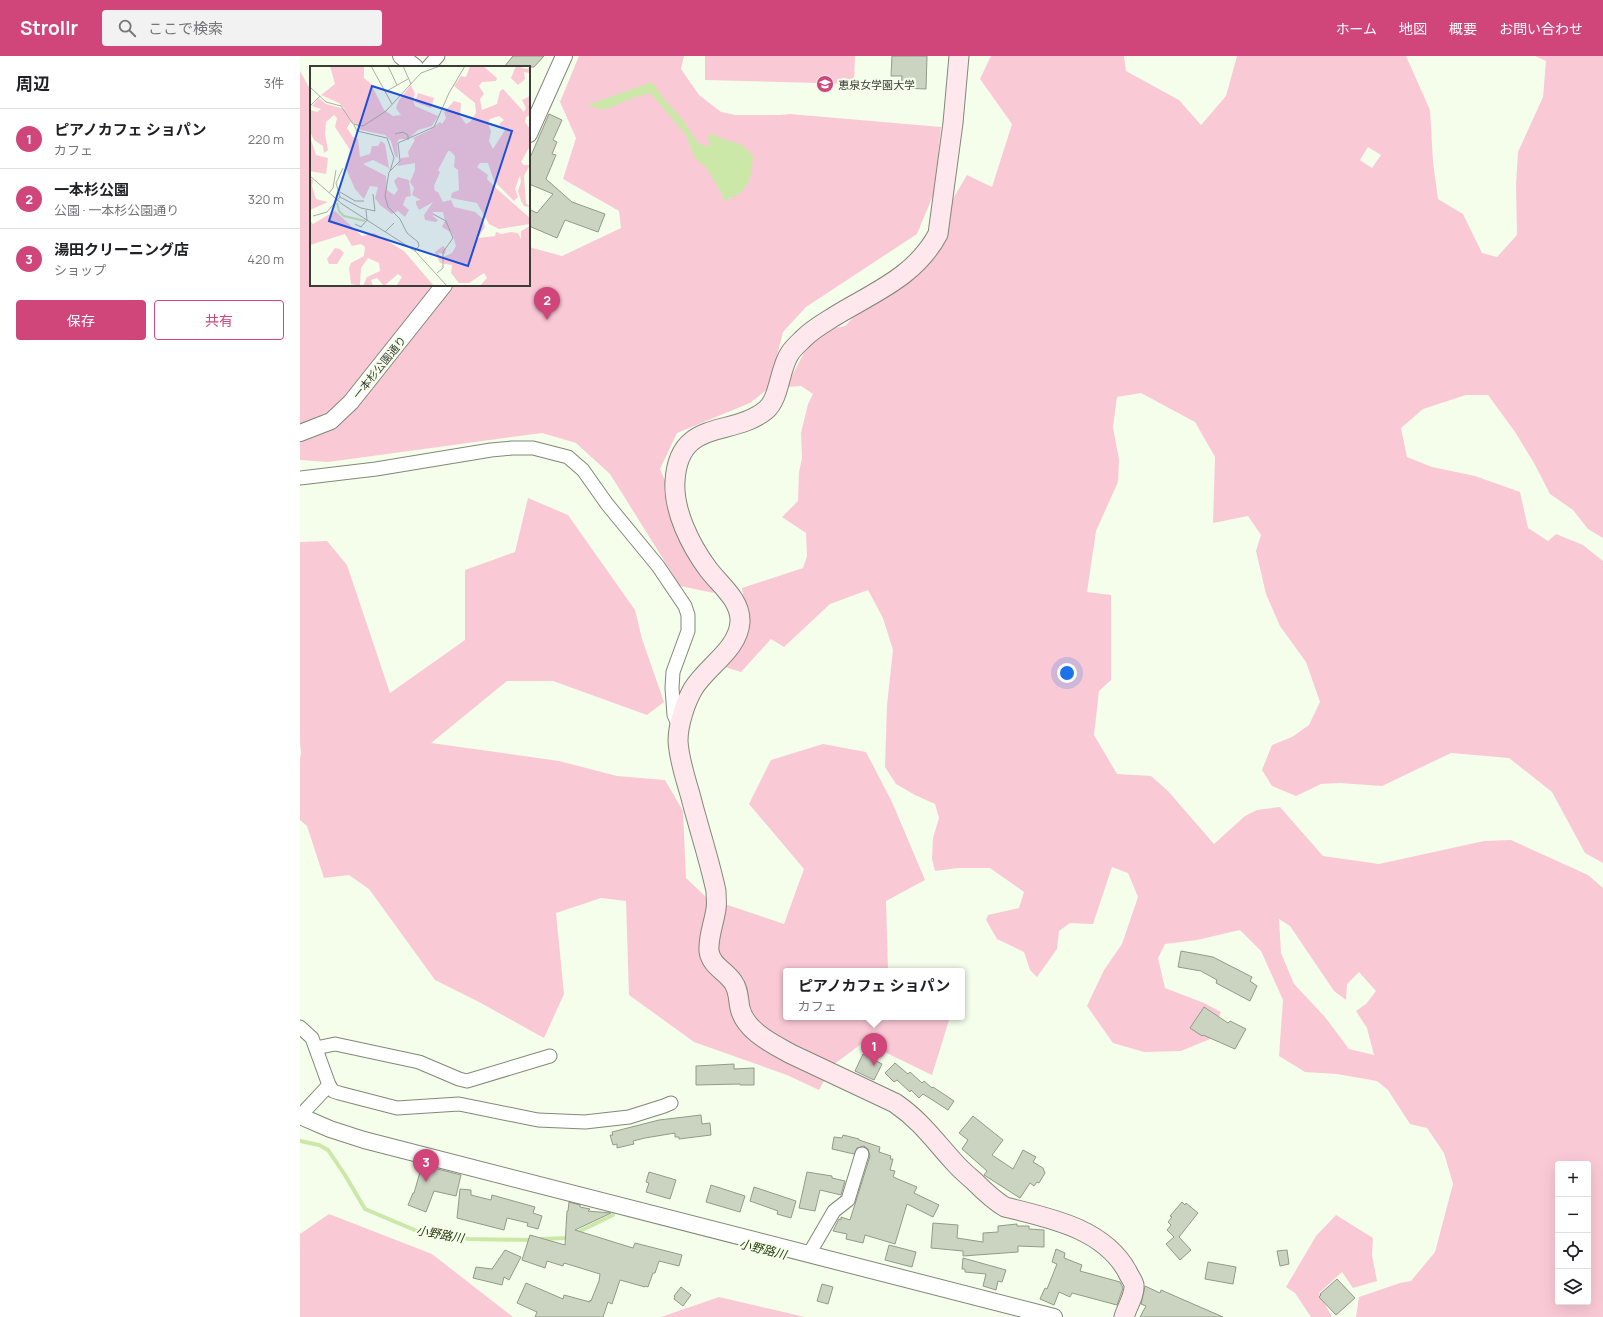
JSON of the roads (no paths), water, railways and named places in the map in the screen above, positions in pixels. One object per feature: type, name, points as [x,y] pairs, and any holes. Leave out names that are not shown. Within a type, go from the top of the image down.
[{"type":"main road","points":[[959,56],[953,123],[938,234],[931,247],[906,274],[823,324],[803,339],[790,353],[782,370],[774,398],[770,406],[763,412],[754,418],[716,429],[695,438],[689,443],[681,456],[675,482],[676,501],[680,516],[704,563],[736,604],[740,619],[738,632],[732,644],[693,689],[683,713],[678,742],[682,766],[716,891],[716,908],[709,952],[712,961],[734,983],[738,994],[740,1008],[749,1025],[762,1036],[787,1052],[895,1103],[904,1109],[927,1130],[954,1162],[998,1203],[1005,1207],[1056,1220],[1075,1227],[1104,1246],[1123,1265],[1134,1282],[1134,1290],[1124,1317]]},
{"type":"street","points":[[401,56],[414,66]]},
{"type":"street","points":[[429,66],[438,56]]},
{"type":"street","points":[[530,132],[564,56]]},
{"type":"street","name":"一本杉公園通り","points":[[300,433],[330,421],[351,402],[443,286]]},
{"type":"street","points":[[300,478],[361,471],[512,448],[533,448],[568,457],[583,470],[608,504],[658,566],[685,606],[688,615],[688,630],[673,672],[672,688],[674,715],[680,728]]},
{"type":"street","points":[[300,1027],[312,1038],[329,1085],[333,1091],[391,1107],[403,1108],[459,1104],[538,1120],[585,1122],[606,1121],[629,1117],[671,1103]]},
{"type":"street","points":[[316,1048],[334,1044],[419,1062],[467,1081],[550,1056]]},
{"type":"street","points":[[329,1085],[300,1116],[330,1129],[364,1140],[1054,1317]]},
{"type":"street","points":[[809,1254],[834,1211],[848,1200],[862,1154]]},
{"type":"waterway","name":"小野路川","points":[[300,1141],[319,1145],[328,1150],[365,1209],[417,1231],[469,1239],[532,1240]]},
{"type":"waterway","name":"小野路川","points":[[576,1233],[613,1215]]},
{"type":"waterway","name":"小野路川","points":[[541,1239],[567,1238],[570,1236]]},
{"type":"place","name":"恵泉女学園大学","points":[[825,84]]},
{"type":"place","name":"一本杉公園","points":[[547,320]]},
{"type":"place","name":"ピアノカフェ ショパン","points":[[874,1066]]},
{"type":"place","name":"湯田クリーニング店","points":[[426,1182]]}]
